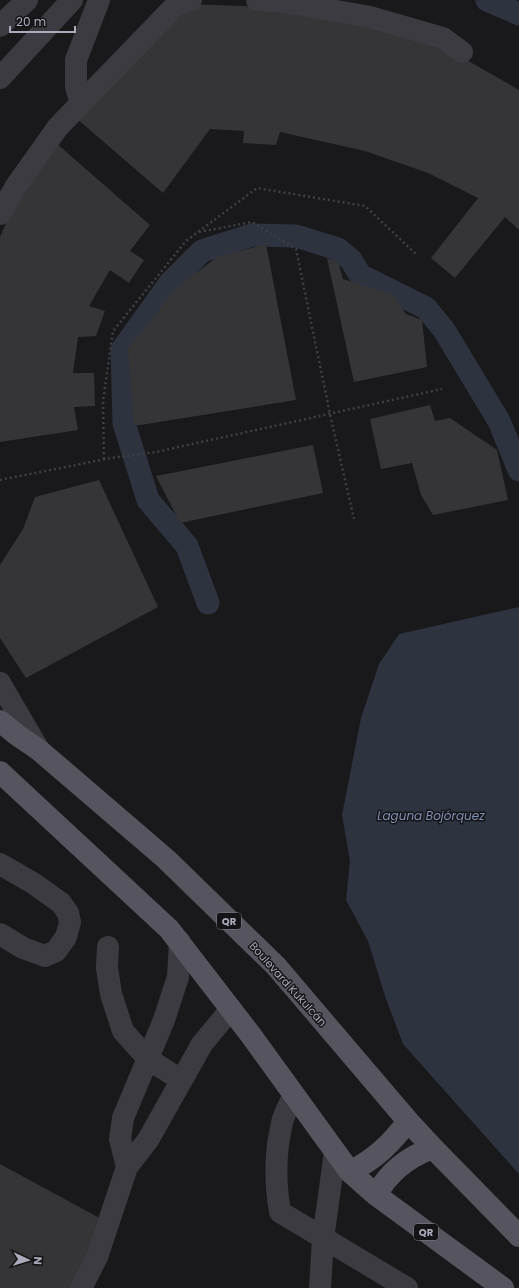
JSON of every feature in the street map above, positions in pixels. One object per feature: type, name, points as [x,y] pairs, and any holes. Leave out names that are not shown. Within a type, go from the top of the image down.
[{"type":"main road","name":"Boulevard Kukulcán","points":[[0,721],[17,735],[40,750],[166,859],[276,966],[408,1121],[519,1236]]},
{"type":"main road","name":"QR","points":[[0,772],[164,923],[231,1009],[350,1172],[376,1195],[503,1288]]},
{"type":"main road","points":[[350,1172],[367,1163],[382,1152],[408,1121]]},
{"type":"main road","points":[[376,1195],[382,1185],[398,1167],[409,1158],[433,1148]]},
{"type":"street","points":[[0,26],[27,0]]},
{"type":"street","points":[[0,78],[72,0]]},
{"type":"street","points":[[81,103],[76,87],[76,60],[98,0]]},
{"type":"street","points":[[0,214],[16,186],[58,127],[176,5],[191,0]]},
{"type":"street","points":[[257,0],[286,2],[370,17],[443,38],[462,52]]},
{"type":"street","points":[[0,683],[40,750]]},
{"type":"street","points":[[0,864],[33,883],[61,903],[68,913],[70,922],[66,937],[56,951],[45,956],[23,948],[0,934]]},
{"type":"street","points":[[127,1167],[120,1139],[123,1118],[164,1020],[178,977],[180,942]]},
{"type":"street","points":[[108,947],[107,968],[111,994],[123,1031],[148,1059],[181,1080]]},
{"type":"street","points":[[81,1288],[97,1257],[127,1167],[148,1140],[202,1044],[231,1009]]},
{"type":"street","points":[[294,1095],[282,1122],[278,1144],[276,1190],[280,1212],[407,1288]]},
{"type":"street","points":[[320,1288],[323,1239],[335,1152]]},
{"type":"path","points":[[104,459],[103,401],[113,331],[186,241],[257,188],[365,206],[417,255]]},
{"type":"path","points":[[197,232],[252,222],[296,249],[330,414],[354,519]]},
{"type":"path","points":[[0,480],[104,459],[156,452],[442,389]]},
{"type":"water","name":"Laguna Bojórquez","points":[[519,607],[519,1174],[403,1044],[386,999],[368,941],[346,900],[350,861],[342,815],[361,718],[379,664],[399,634]]},
{"type":"building","points":[[187,4],[294,8],[430,39],[519,90],[519,230],[505,217],[455,278],[431,258],[478,198],[428,173],[365,151],[280,132],[276,145],[243,143],[244,131],[210,129],[163,193],[76,118]]},
{"type":"building","points":[[56,143],[150,225],[130,251],[144,260],[129,283],[110,270],[89,306],[105,311],[96,336],[78,337],[73,373],[94,373],[95,406],[74,407],[78,430],[0,442],[0,237],[10,214]]},
{"type":"building","points":[[266,244],[296,400],[134,426],[128,349],[175,289],[217,257]]},
{"type":"building","points":[[327,258],[338,261],[343,279],[394,295],[406,314],[422,320],[427,367],[354,382]]},
{"type":"building","points":[[430,405],[435,421],[450,418],[497,450],[508,500],[433,515],[421,495],[412,463],[381,469],[370,419]]},
{"type":"building","points":[[313,445],[323,493],[180,523],[156,476]]},
{"type":"building","points":[[99,480],[158,607],[26,678],[0,638],[0,565],[23,529],[35,497]]},
{"type":"building","points":[[0,1164],[107,1222],[72,1288],[0,1288]]},
{"type":"waterway","points":[[487,0],[519,14]]},
{"type":"waterway","points":[[208,603],[187,546],[148,500],[124,423],[122,350],[170,283],[202,251],[252,235],[296,236],[338,249],[351,260],[360,275],[426,308],[444,330],[499,421],[519,470]]}]
